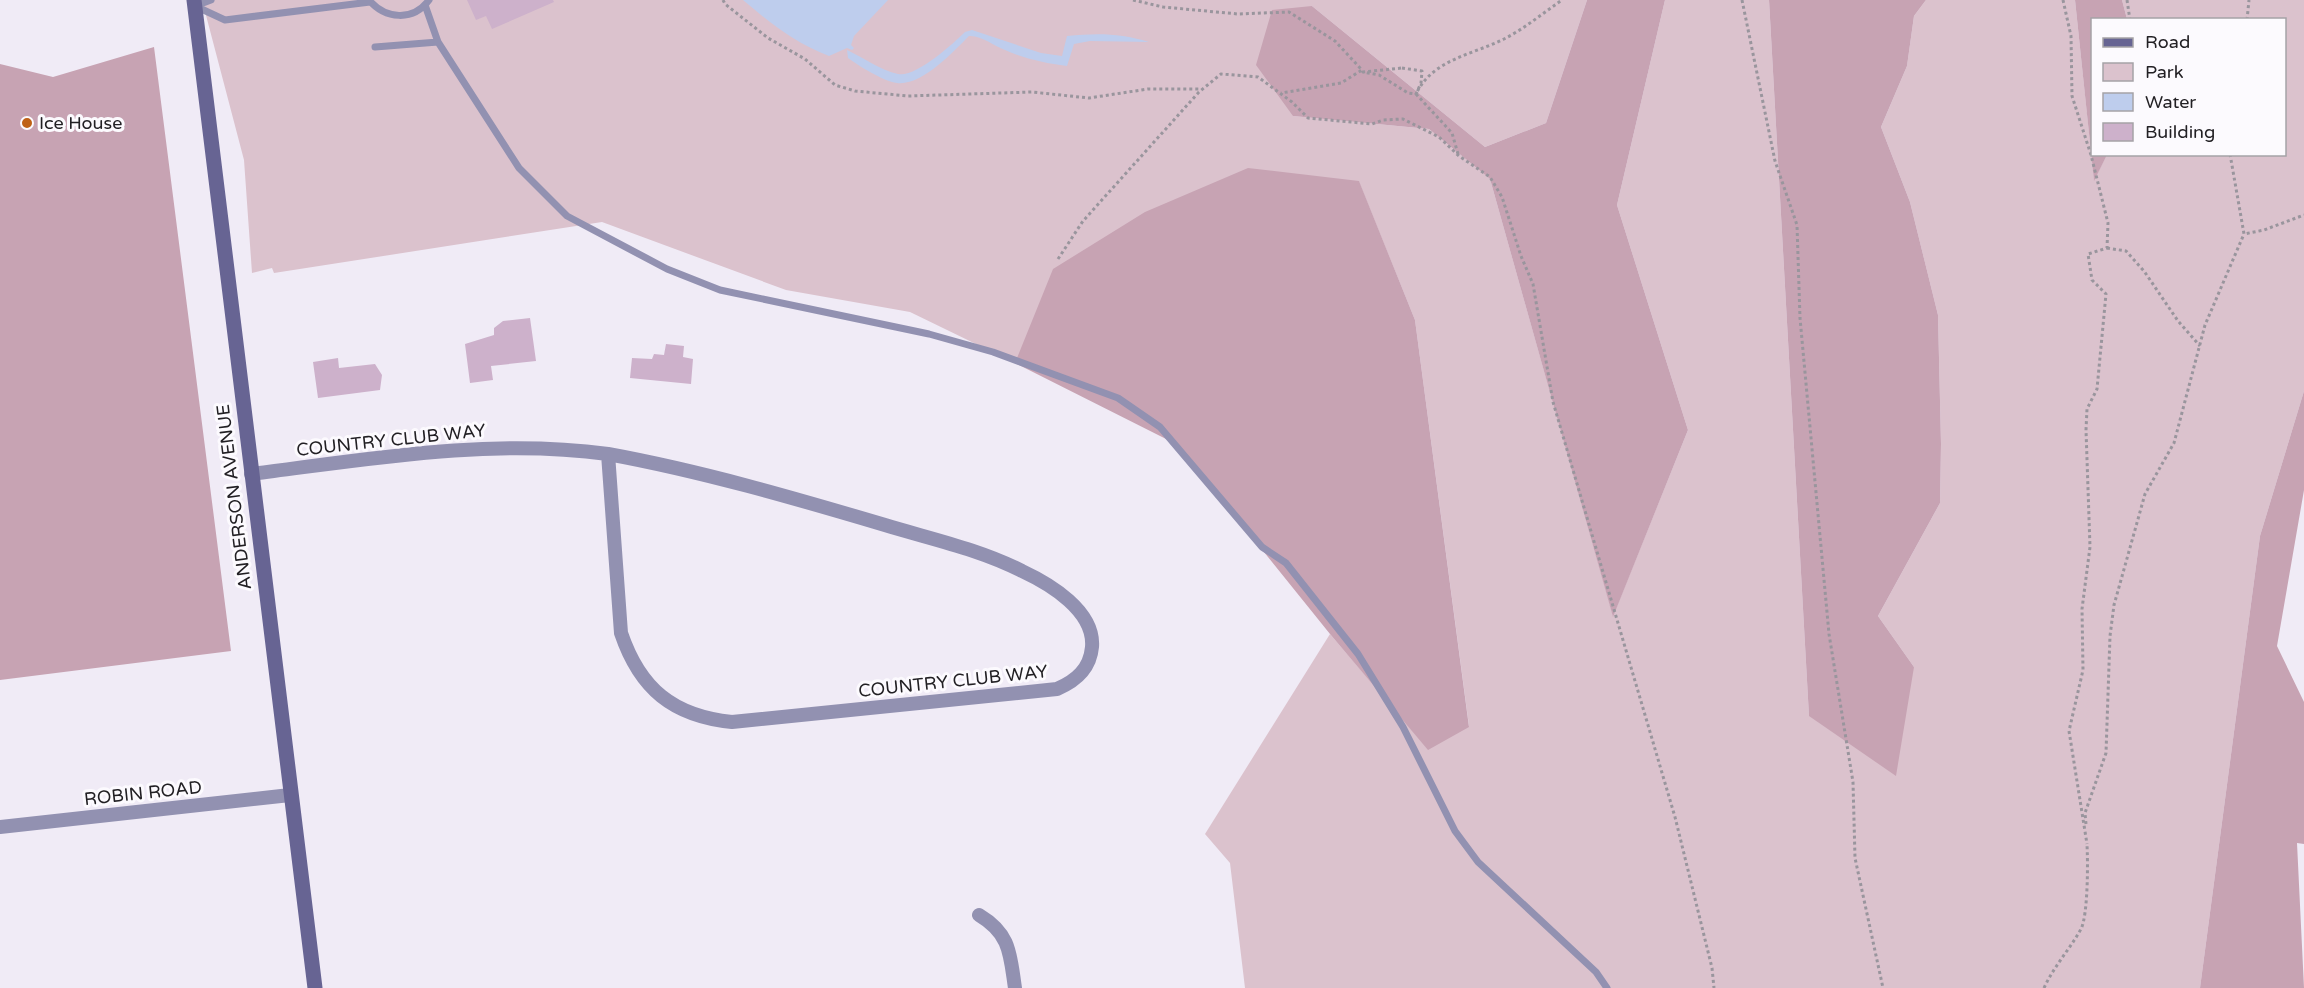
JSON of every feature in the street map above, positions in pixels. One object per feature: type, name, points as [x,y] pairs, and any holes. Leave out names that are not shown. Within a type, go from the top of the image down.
[{"type":"main road","name":"ANDERSON AVENUE","points":[[194,3],[315,988]]},
{"type":"street","name":"COUNTRY CLUB WAY","points":[[251,474],[444,450],[479,448],[539,448],[608,454],[654,463],[825,508],[991,557],[1023,571],[1050,587],[1084,617],[1091,631],[1090,658],[1083,672],[1071,683],[1057,689],[732,722],[710,720],[691,714],[672,705],[653,690],[633,663],[621,633],[608,454]]},
{"type":"street","name":"ROBIN ROAD","points":[[0,826],[290,795]]},
{"type":"street","points":[[980,915],[992,922],[1003,934],[1009,948],[1015,988]]},
{"type":"lane","points":[[194,3],[211,0]]},
{"type":"lane","points":[[194,3],[225,20],[369,1],[379,10],[391,15],[403,16],[415,12],[427,3],[438,42],[519,168],[567,216],[667,268],[720,290],[929,334],[993,352],[1118,398],[1160,427],[1262,547],[1286,563],[1358,654],[1403,727],[1455,831],[1478,862],[1596,972],[1607,988]]},
{"type":"lane","points":[[375,47],[438,42]]},
{"type":"path","points":[[723,0],[768,38],[806,59],[836,84],[855,91],[908,96],[1032,92],[1089,98],[1148,89],[1203,89]]},
{"type":"path","points":[[1133,0],[1163,7],[1238,14],[1289,12],[1335,41],[1362,70],[1341,83],[1280,93]]},
{"type":"path","points":[[1416,94],[1421,83],[1434,69],[1506,38],[1562,0]]},
{"type":"path","points":[[1742,0],[1775,161],[1797,225],[1800,318],[1829,634],[1853,782],[1855,858],[1883,988]]},
{"type":"path","points":[[2063,0],[2071,36],[2072,96],[2091,155]]},
{"type":"path","points":[[2127,0],[2130,18]]},
{"type":"path","points":[[2247,18],[2249,0]]},
{"type":"path","points":[[1421,83],[1422,71],[1402,69],[1363,72],[1379,75],[1408,93],[1416,94],[1452,133],[1459,156]]},
{"type":"path","points":[[1058,259],[1083,221],[1203,89],[1221,74],[1258,78],[1280,93],[1308,118],[1372,124],[1383,120],[1403,119],[1439,137],[1459,156],[1490,177],[1502,197],[1521,256],[1533,284],[1553,402],[1675,818],[1712,968],[1714,988]]},
{"type":"path","points":[[2091,156],[2108,223],[2107,248]]},
{"type":"path","points":[[2044,988],[2051,973],[2082,927],[2089,869],[2085,813],[2106,753],[2110,636],[2114,605],[2145,494],[2174,443],[2205,325],[2244,234],[2230,156]]},
{"type":"path","points":[[2244,234],[2264,230],[2304,214]]},
{"type":"path","points":[[2087,844],[2069,731],[2083,670],[2082,609],[2090,547],[2087,409],[2097,389],[2106,294],[2092,280],[2088,254],[2107,248],[2126,251],[2144,271],[2178,321],[2200,346]]},
{"type":"green space","points":[[202,0],[1587,0],[1546,123],[1485,147],[1312,6],[1293,116],[1429,129],[1490,179],[1613,616],[1688,430],[1617,205],[1665,0],[1769,0],[1809,716],[1914,667],[1878,616],[1940,503],[1938,315],[1910,202],[1881,127],[1907,66],[1914,16],[1926,0],[2075,0],[2094,180],[2106,156],[2286,156],[2286,18],[2127,18],[2122,0],[2304,0],[2304,391],[2260,536],[2200,988],[1245,988],[1230,863],[1205,834],[1330,634],[1428,749],[1469,726],[1415,320],[1359,182],[1015,363],[910,312],[786,290],[602,222],[274,273],[272,268],[252,273],[244,160]]},
{"type":"shaded area","points":[[1587,0],[1665,0],[1617,205],[1688,430],[1613,617],[1490,179],[1429,129],[1293,116],[1256,65],[1272,10],[1312,6],[1485,147],[1546,123]]},
{"type":"shaded area","points":[[1769,0],[1926,0],[1914,16],[1907,66],[1881,127],[1910,202],[1938,315],[1941,444],[1940,503],[1878,616],[1914,667],[1896,776],[1809,716]]},
{"type":"shaded area","points":[[2075,0],[2122,0],[2127,18],[2091,18],[2091,152]]},
{"type":"shaded area","points":[[154,47],[231,651],[0,680],[0,64],[53,77]]},
{"type":"shaded area","points":[[2091,156],[2106,156],[2094,181]]},
{"type":"shaded area","points":[[1248,168],[1359,181],[1415,320],[1469,727],[1428,750],[1330,634],[1178,445],[1015,363],[1053,269],[1145,212]]},
{"type":"shaded area","points":[[2304,391],[2304,490],[2277,646],[2304,702],[2304,844],[2297,843],[2304,988],[2200,988],[2260,536]]},
{"type":"water","points":[[743,0],[888,0],[854,36],[852,50],[847,48],[829,56],[783,32]]},
{"type":"water","points":[[972,30],[1041,53],[1062,56],[1067,36],[1108,34],[1149,42],[1090,41],[1074,44],[1067,66],[1028,58],[983,39],[969,36],[927,74],[907,82],[897,83],[865,69],[848,58],[847,50],[885,70],[905,74],[924,66],[965,32]]},
{"type":"building","points":[[467,0],[553,0],[554,2],[492,29],[486,16],[476,20]]},
{"type":"building","points":[[530,318],[536,361],[491,366],[493,380],[470,383],[465,344],[494,335],[494,328],[503,321]]},
{"type":"building","points":[[666,344],[684,346],[683,357],[693,359],[691,384],[630,378],[632,358],[652,359],[654,354],[664,355]]},
{"type":"building","points":[[338,358],[339,368],[375,364],[382,375],[380,390],[318,398],[313,362]]},
{"type":"place","name":"Ice House","points":[[27,123]]}]
